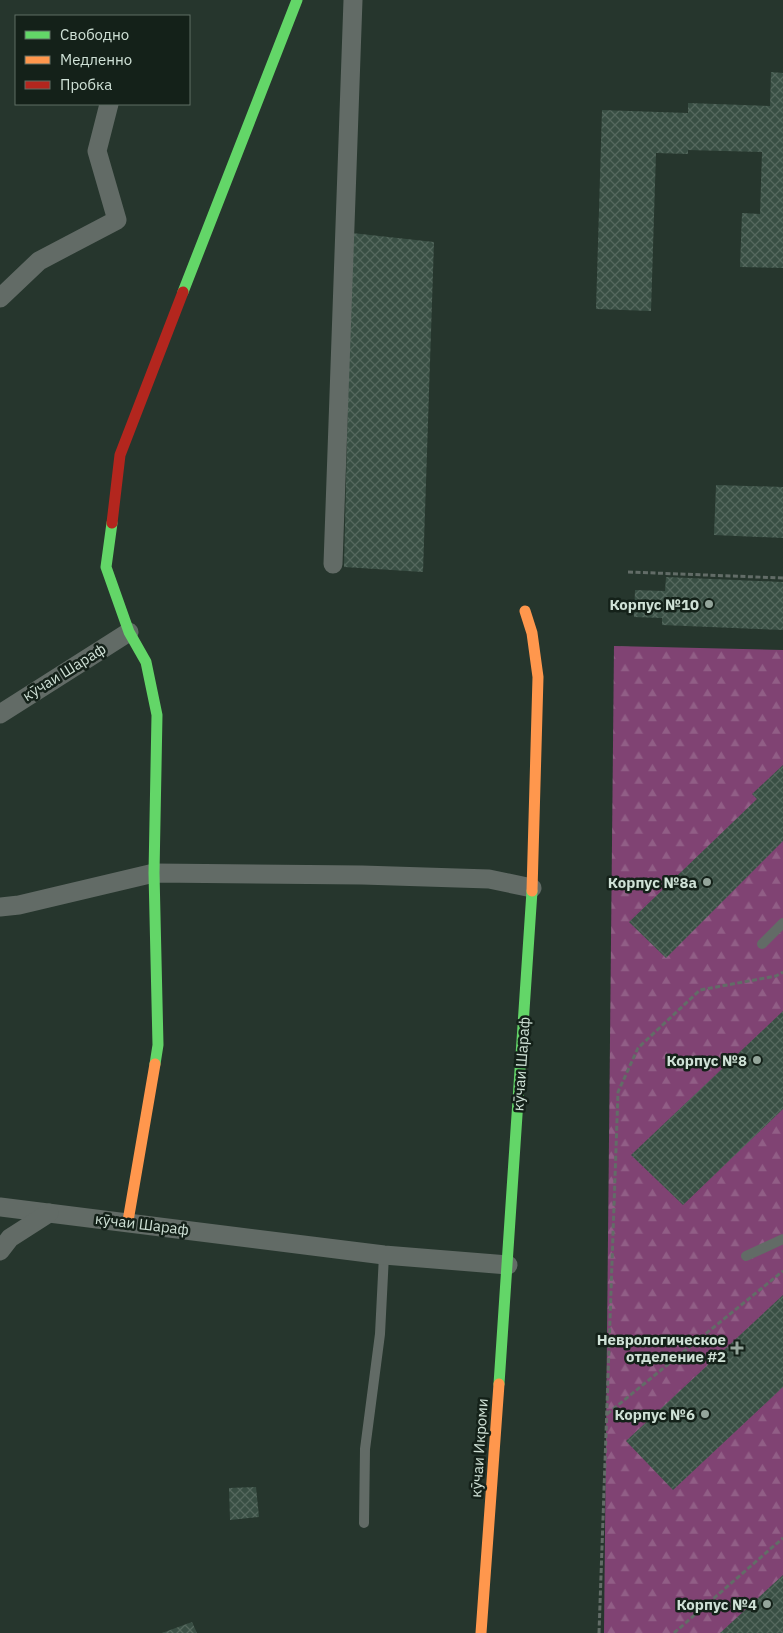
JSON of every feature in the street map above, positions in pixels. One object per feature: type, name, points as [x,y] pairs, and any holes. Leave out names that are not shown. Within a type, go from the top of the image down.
[{"type":"street","points":[[128,1221],[158,1045],[154,873],[157,715],[146,662],[129,632],[106,567],[120,455],[297,0]]},
{"type":"street","points":[[333,564],[353,0]]},
{"type":"street","points":[[0,298],[39,261],[117,220],[97,151],[109,105]]},
{"type":"street","name":"кӯчаи Шараф","points":[[0,1207],[128,1221],[384,1254],[508,1265],[532,888],[538,677],[532,633],[525,611]]},
{"type":"street","name":"кӯчаи Шараф","points":[[0,714],[129,632]]},
{"type":"street","points":[[0,907],[19,905],[154,873],[362,875],[489,879],[532,888]]},
{"type":"street","points":[[0,1250],[10,1238],[49,1213]]},
{"type":"street","name":"кӯчаи Икроми","points":[[481,1633],[508,1265]]},
{"type":"lane","points":[[762,944],[783,923]]},
{"type":"lane","points":[[746,1256],[783,1239]]},
{"type":"lane","points":[[364,1523],[365,1449],[380,1334],[384,1254]]},
{"type":"path","points":[[628,572],[783,578]]},
{"type":"path","points":[[599,1633],[618,1092],[638,1048],[700,990],[776,976],[783,972]]},
{"type":"path","points":[[606,1415],[783,1272]]},
{"type":"path","points":[[674,1633],[783,1538]]},
{"type":"green space","points":[[614,646],[783,650],[783,1633],[604,1633]]},
{"type":"building","points":[[771,72],[783,73],[783,268],[740,267],[742,213],[760,214],[762,152],[688,150],[688,154],[656,153],[651,311],[596,309],[602,110],[688,113],[688,103],[770,106]]},
{"type":"building","points":[[352,233],[434,242],[423,572],[344,567]]},
{"type":"building","points":[[716,485],[783,487],[783,538],[714,535]]},
{"type":"building","name":"Корпус №10","points":[[666,577],[783,582],[783,630],[662,625],[662,618],[634,617],[635,590],[665,591]]},
{"type":"building","name":"Корпус №8а","points":[[783,765],[783,841],[666,958],[629,922],[757,799],[752,794]]},
{"type":"building","name":"Корпус №8","points":[[783,1011],[783,1109],[683,1205],[631,1155]]},
{"type":"building","name":"Корпус №6","points":[[783,1295],[783,1387],[673,1490],[626,1441]]},
{"type":"building","points":[[256,1487],[259,1517],[230,1520],[229,1488]]},
{"type":"building","name":"Корпус №4","points":[[783,1575],[783,1633],[720,1633]]},
{"type":"building","points":[[192,1622],[197,1633],[162,1633]]},
{"type":"traffic: fast","points":[[183,292],[297,0]]},
{"type":"traffic: fast","points":[[112,523],[106,567],[129,632],[146,662],[157,715],[154,873],[158,1045],[155,1064]]},
{"type":"traffic: fast","points":[[499,1384],[532,891]]},
{"type":"traffic: slow","points":[[525,611],[532,633],[538,677],[532,891]]},
{"type":"traffic: slow","points":[[128,1221],[155,1064]]},
{"type":"traffic: slow","points":[[481,1633],[499,1384]]},
{"type":"traffic: jam","points":[[112,523],[120,455],[183,292]]},
{"type":"place","name":"Корпус №10","points":[[709,604]]},
{"type":"place","name":"Корпус №8а","points":[[707,882]]},
{"type":"place","name":"Корпус №8","points":[[757,1060]]},
{"type":"place","name":"Неврологическое отделение #2","points":[[737,1348]]},
{"type":"place","name":"Корпус №6","points":[[705,1414]]},
{"type":"place","name":"Корпус №4","points":[[767,1604]]}]
